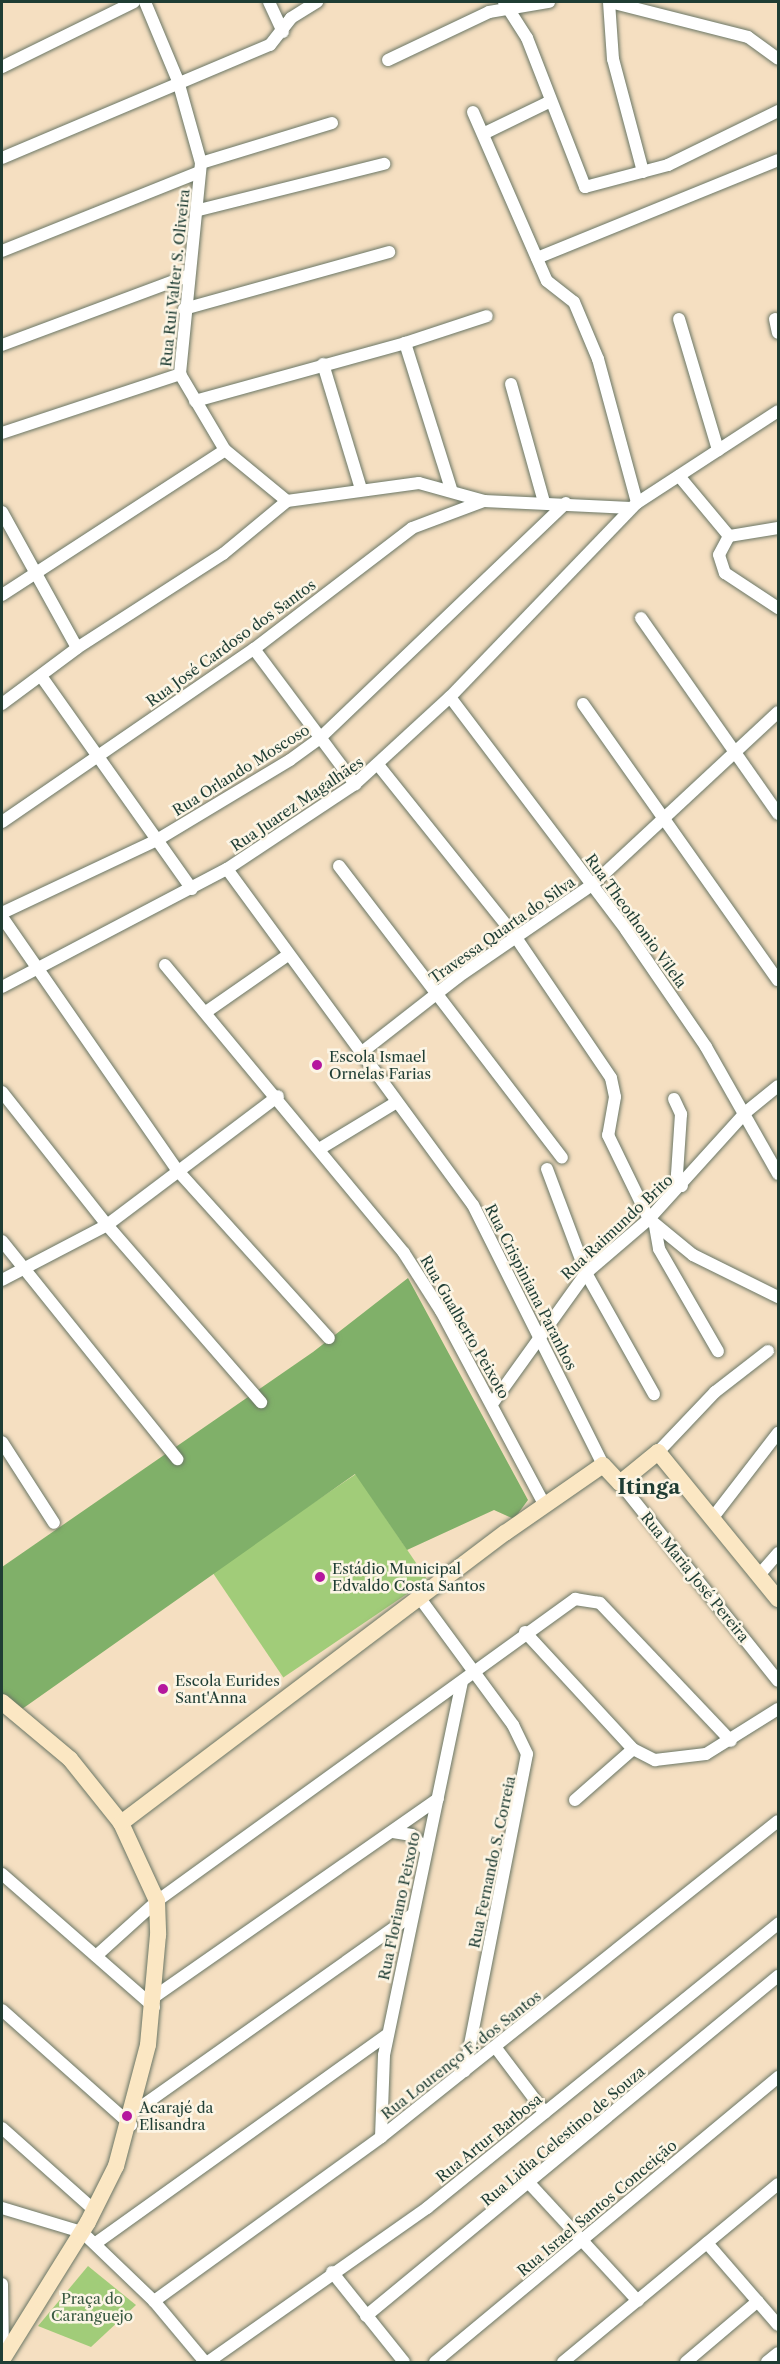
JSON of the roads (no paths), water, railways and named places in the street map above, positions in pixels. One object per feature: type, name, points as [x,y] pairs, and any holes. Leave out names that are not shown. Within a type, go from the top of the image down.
[{"type":"main road","points":[[620,1483],[658,1452],[714,1516],[778,1599]]},
{"type":"main road","name":"Rua Maria José Pereira","points":[[603,1465],[620,1483]]},
{"type":"main road","points":[[121,1823],[544,1504],[603,1465]]},
{"type":"main road","points":[[2,1702],[70,1759],[121,1823],[157,1901],[154,2002],[133,2118],[94,2210],[2,2359]]},
{"type":"street","points":[[2,66],[134,2]]},
{"type":"street","name":"Rua Rui Valter S. Oliveira","points":[[145,2],[178,81],[200,168],[198,210],[184,309],[180,374],[225,450],[287,501]]},
{"type":"street","points":[[269,2],[283,32]]},
{"type":"street","points":[[2,158],[178,81],[270,45],[297,13],[317,2]]},
{"type":"street","points":[[388,60],[508,5],[549,2]]},
{"type":"street","points":[[643,172],[615,70],[609,2],[748,37],[778,59]]},
{"type":"street","points":[[508,5],[551,101],[582,186],[643,172],[778,111]]},
{"type":"street","points":[[485,133],[551,101]]},
{"type":"street","points":[[2,704],[77,648],[223,554],[287,501],[399,483],[451,489],[484,501],[634,506],[594,350],[574,302],[551,286],[485,133],[473,112]]},
{"type":"street","points":[[2,251],[200,168],[332,123]]},
{"type":"street","points":[[537,258],[778,160]]},
{"type":"street","points":[[198,210],[384,164]]},
{"type":"street","points":[[184,309],[389,252]]},
{"type":"street","points":[[2,345],[188,276]]},
{"type":"street","points":[[195,401],[405,343],[487,316]]},
{"type":"street","points":[[680,319],[718,450]]},
{"type":"street","points":[[775,319],[778,333]]},
{"type":"street","points":[[405,343],[451,489]]},
{"type":"street","points":[[323,364],[361,489]]},
{"type":"street","points":[[2,433],[180,374]]},
{"type":"street","points":[[512,384],[544,502]]},
{"type":"street","name":"Rua Juarez Magalhães","points":[[2,987],[34,966],[227,869],[355,784],[379,766],[450,697],[634,506],[778,411]]},
{"type":"street","points":[[2,595],[35,571],[225,450]]},
{"type":"street","points":[[679,476],[729,536]]},
{"type":"street","name":"Rua José Cardoso dos Santos","points":[[2,822],[96,753],[254,649],[412,528],[484,501]]},
{"type":"street","name":"Rua Orlando Moscoso","points":[[2,915],[157,840],[320,738],[566,503]]},
{"type":"street","points":[[2,512],[77,648]]},
{"type":"street","points":[[778,528],[729,536],[719,548],[724,573],[778,608]]},
{"type":"street","points":[[641,618],[732,752],[778,814]]},
{"type":"street","points":[[254,649],[355,784]]},
{"type":"street","points":[[41,676],[192,888]]},
{"type":"street","name":"Rua Theothonio Vilela","points":[[450,697],[592,885],[746,1112],[778,1174]]},
{"type":"street","points":[[583,704],[664,814],[778,980]]},
{"type":"street","name":"Travessa Quarta do Silva","points":[[362,1052],[515,936],[592,885],[664,814],[778,712]]},
{"type":"street","points":[[379,766],[515,936],[611,1078],[615,1097],[608,1135],[652,1222],[658,1249],[718,1351]]},
{"type":"street","points":[[339,866],[440,992],[562,1158]]},
{"type":"street","name":"Rua Crispiniana Paranhos","points":[[227,869],[288,955],[362,1052],[395,1103],[473,1205],[603,1465]]},
{"type":"street","points":[[2,915],[34,966],[178,1171],[329,1338]]},
{"type":"street","points":[[206,1012],[288,955]]},
{"type":"street","points":[[165,964],[321,1148],[395,1103]]},
{"type":"street","name":"Rua Raimundo Brito","points":[[492,1404],[538,1333],[586,1273],[652,1222],[746,1112],[778,1086]]},
{"type":"street","points":[[2,1092],[107,1225],[261,1402]]},
{"type":"street","points":[[2,1280],[27,1270],[107,1225],[278,1096]]},
{"type":"street","points":[[674,1099],[682,1121],[677,1175],[682,1186]]},
{"type":"street","name":"Rua Gualberto Peixoto","points":[[321,1148],[422,1280],[492,1404],[544,1504]]},
{"type":"street","points":[[548,1169],[586,1273],[654,1394]]},
{"type":"street","points":[[652,1222],[693,1255],[778,1297]]},
{"type":"street","points":[[2,1241],[177,1459]]},
{"type":"street","points":[[658,1452],[715,1392],[768,1351]]},
{"type":"street","points":[[714,1516],[778,1433]]},
{"type":"street","points":[[2,1442],[54,1523]]},
{"type":"street","name":"Rua Maria José Pereira","points":[[620,1483],[778,1681]]},
{"type":"street","points":[[760,1574],[778,1553]]},
{"type":"street","name":"Rua Fernando S. Correia","points":[[420,1597],[525,1745],[527,1764],[465,2071]]},
{"type":"street","points":[[96,1956],[157,1901],[462,1682],[525,1632],[575,1599],[600,1603],[731,1741]]},
{"type":"street","points":[[525,1632],[633,1749],[668,1763],[731,1741],[778,1709]]},
{"type":"street","name":"Rua Floriano Peixoto","points":[[381,2137],[379,2094],[388,2034],[462,1682]]},
{"type":"street","points":[[575,1800],[633,1749]]},
{"type":"street","points":[[2,1874],[96,1956],[154,2002],[438,1799]]},
{"type":"street","name":"Rua Lourenço F. dos Santos","points":[[154,2301],[381,2137],[496,2048],[778,1821]]},
{"type":"street","points":[[393,1832],[412,1835],[426,1850]]},
{"type":"street","points":[[2,2010],[133,2118],[412,1915]]},
{"type":"street","name":"Rua Artur Barbosa","points":[[206,2362],[332,2272],[427,2208],[778,1924]]},
{"type":"street","name":"Rua Lidia Celestino de Souza","points":[[366,2316],[530,2184],[778,1976]]},
{"type":"street","points":[[96,2243],[388,2034]]},
{"type":"street","points":[[496,2048],[545,2113]]},
{"type":"street","name":"Rua Israel Santos Conceição","points":[[435,2362],[778,2077]]},
{"type":"street","points":[[2,2128],[94,2210]]},
{"type":"street","points":[[530,2184],[638,2301]]},
{"type":"street","points":[[563,2362],[778,2184]]},
{"type":"street","points":[[2,2208],[82,2232],[154,2301],[206,2362]]},
{"type":"street","points":[[707,2243],[778,2325]]},
{"type":"street","points":[[332,2272],[404,2362]]},
{"type":"street","points":[[2,2284],[2,2359]]},
{"type":"street","points":[[686,2362],[758,2301]]},
{"type":"street","points":[[767,2362],[778,2353]]},
{"type":"place","name":"Escola Ismael Ornelas Farias","points":[[317,1065]]},
{"type":"place","name":"Estádio Municipal Edvaldo Costa Santos","points":[[320,1577]]},
{"type":"place","name":"Escola Eurides Sant'Anna","points":[[163,1689]]},
{"type":"place","name":"Acarajé da Elisandra","points":[[127,2116]]},
{"type":"district","name":"Itinga","points":[[649,1487]]},
{"type":"park label","name":"Praça do Caranguejo","points":[[92,2306]]}]
